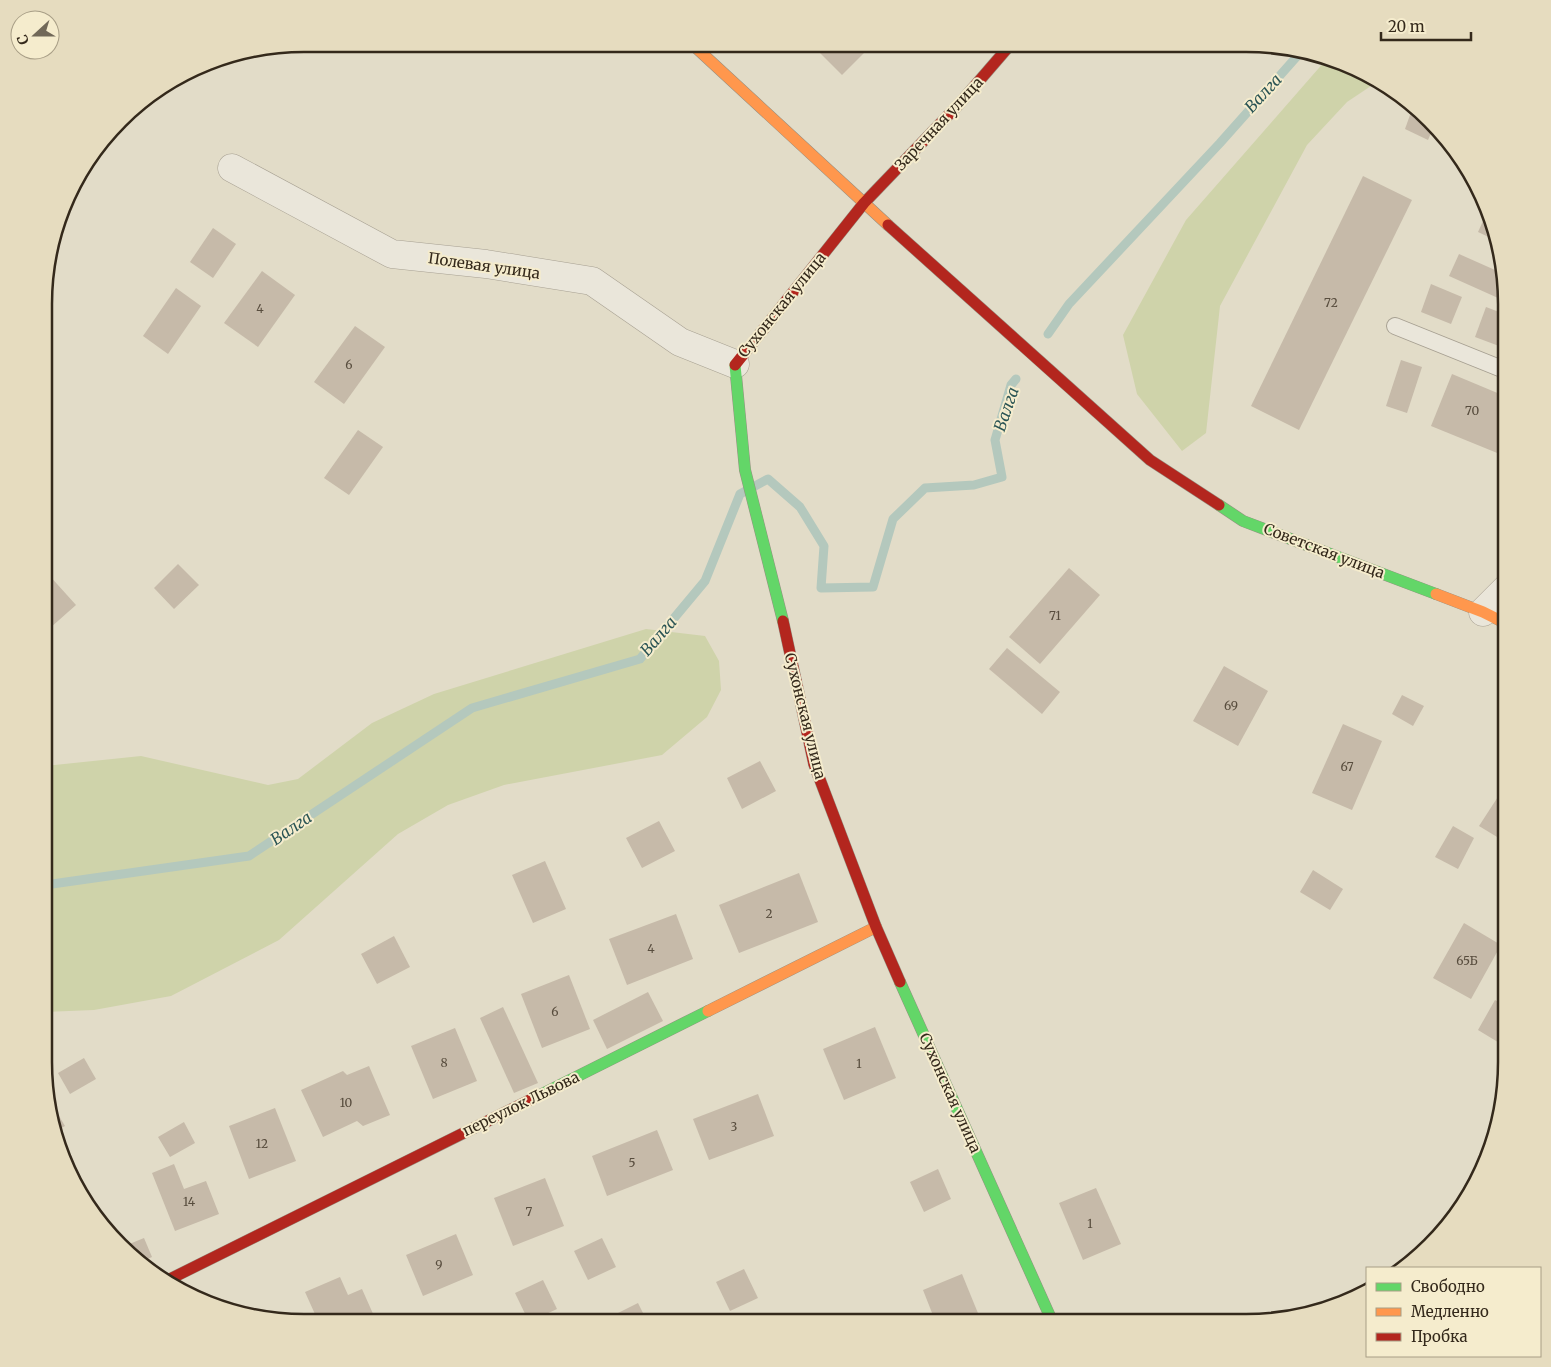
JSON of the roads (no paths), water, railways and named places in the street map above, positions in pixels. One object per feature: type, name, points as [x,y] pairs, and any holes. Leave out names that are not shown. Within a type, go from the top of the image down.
[{"type":"street","name":"Советская улица","points":[[701,52],[864,203],[1150,460],[1243,521],[1495,618]]},
{"type":"street","name":"Заречная улица","points":[[864,203],[960,103],[1004,52]]},
{"type":"street","name":"Полевая улица","points":[[232,168],[392,254],[486,264],[592,282],[680,342],[735,364]]},
{"type":"street","name":"Сухонская улица","points":[[864,203],[735,364],[746,470],[784,624],[814,764],[876,927],[1048,1314]]},
{"type":"street","name":"переулок Львова","points":[[173,1277],[876,927]]},
{"type":"lane","points":[[1395,326],[1498,367]]},
{"type":"waterway","name":"Валга","points":[[1048,334],[1069,304],[1220,143],[1296,57]]},
{"type":"waterway","name":"Валга","points":[[52,884],[249,856],[472,708],[640,659],[705,581],[740,494],[768,479],[800,507],[824,546],[821,588],[873,587],[893,519],[925,488],[974,485],[1002,477],[995,440],[1011,385],[1016,379]]}]
